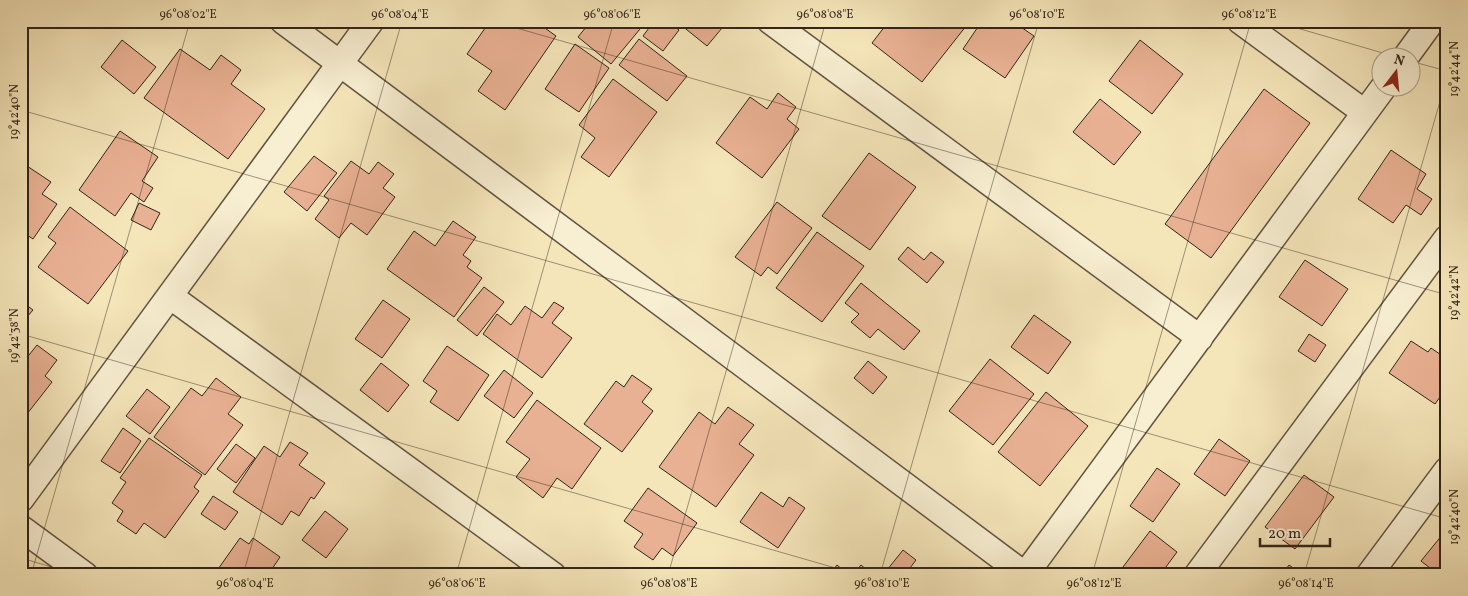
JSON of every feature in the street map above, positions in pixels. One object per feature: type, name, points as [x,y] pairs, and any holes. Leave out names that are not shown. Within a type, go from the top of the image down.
[{"type":"street","points":[[282,21],[341,63],[1025,575],[1375,98]]},
{"type":"street","points":[[21,499],[371,21]]},
{"type":"street","points":[[770,21],[1200,338]]},
{"type":"street","points":[[1240,21],[1364,112]]},
{"type":"street","points":[[1412,48],[1432,21]]},
{"type":"street","points":[[1197,575],[1447,238]]},
{"type":"street","points":[[170,296],[554,575]]},
{"type":"street","points":[[1369,575],[1447,470]]},
{"type":"street","points":[[21,528],[85,575]]},
{"type":"building","points":[[468,21],[480,21],[476,27]]},
{"type":"building","points":[[490,21],[535,21],[556,36],[505,110],[478,91],[492,71],[467,54]]},
{"type":"building","points":[[591,21],[642,21],[645,23],[611,64],[578,37]]},
{"type":"building","points":[[654,21],[668,21],[679,30],[663,51],[643,36]]},
{"type":"building","points":[[676,21],[713,21],[722,28],[707,46]]},
{"type":"building","points":[[889,21],[970,21],[922,82],[872,43]]},
{"type":"building","points":[[982,21],[1012,21],[1034,36],[1005,78],[963,49]]},
{"type":"building","points":[[639,39],[687,76],[667,101],[619,65]]},
{"type":"building","points":[[122,40],[156,67],[134,94],[101,67]]},
{"type":"building","points":[[1140,40],[1183,74],[1152,114],[1109,81]]},
{"type":"building","points":[[575,44],[609,68],[579,112],[545,89]]},
{"type":"building","points":[[180,49],[210,70],[221,55],[241,70],[231,84],[265,109],[228,159],[144,98]]},
{"type":"building","points":[[613,79],[657,112],[609,177],[581,157],[595,138],[579,125]]},
{"type":"building","points":[[1264,89],[1310,123],[1211,258],[1165,224]]},
{"type":"building","points":[[778,93],[796,107],[787,119],[799,129],[762,178],[716,143],[750,97],[767,109]]},
{"type":"building","points":[[1100,99],[1141,132],[1114,165],[1073,132]]},
{"type":"building","points":[[120,131],[158,157],[142,181],[153,188],[144,202],[131,193],[115,216],[79,190]]},
{"type":"building","points":[[1391,150],[1426,174],[1417,189],[1432,199],[1421,215],[1406,205],[1393,223],[1358,199]]},
{"type":"building","points":[[869,153],[916,187],[870,250],[822,216]]},
{"type":"building","points":[[314,156],[337,173],[307,211],[284,192]]},
{"type":"building","points":[[351,161],[369,174],[378,162],[394,174],[383,188],[395,197],[367,235],[351,223],[339,238],[315,219],[329,200],[324,196]]},
{"type":"building","points":[[24,164],[51,182],[42,194],[57,204],[33,239],[21,231],[21,168]]},
{"type":"building","points":[[777,202],[812,228],[777,274],[768,267],[761,276],[735,257]]},
{"type":"building","points":[[139,203],[160,213],[151,230],[131,220]]},
{"type":"building","points":[[70,207],[128,251],[88,304],[38,267],[56,243],[48,237]]},
{"type":"building","points":[[453,221],[476,237],[463,255],[471,261],[467,267],[482,278],[454,317],[387,269],[414,231],[435,246]]},
{"type":"building","points":[[817,232],[864,266],[822,322],[776,288]]},
{"type":"building","points":[[908,247],[924,260],[931,252],[944,262],[927,283],[898,259]]},
{"type":"building","points":[[1305,260],[1348,289],[1322,326],[1279,297]]},
{"type":"building","points":[[861,283],[920,331],[904,350],[878,329],[870,338],[851,322],[859,314],[845,303]]},
{"type":"building","points":[[484,287],[504,302],[477,336],[457,320]]},
{"type":"building","points":[[383,300],[410,319],[382,358],[355,339]]},
{"type":"building","points":[[21,301],[33,310],[21,324]]},
{"type":"building","points":[[554,302],[564,308],[552,323],[572,338],[542,378],[483,334],[497,314],[511,325],[525,306],[542,318]]},
{"type":"building","points":[[1034,315],[1071,342],[1048,374],[1011,347]]},
{"type":"building","points":[[1309,334],[1326,345],[1315,362],[1298,351]]},
{"type":"building","points":[[1411,341],[1428,352],[1431,348],[1447,359],[1447,387],[1435,404],[1389,373]]},
{"type":"building","points":[[37,345],[57,360],[45,376],[52,382],[27,414],[21,409],[21,365]]},
{"type":"building","points":[[447,346],[489,375],[458,421],[430,402],[437,391],[423,381]]},
{"type":"building","points":[[990,359],[1034,394],[993,445],[949,411]]},
{"type":"building","points":[[868,361],[887,377],[873,394],[854,378]]},
{"type":"building","points":[[381,363],[409,385],[388,412],[360,390]]},
{"type":"building","points":[[504,370],[533,393],[514,418],[484,396]]},
{"type":"building","points":[[632,375],[652,389],[642,402],[653,411],[622,452],[584,424],[616,381],[624,387]]},
{"type":"building","points":[[216,378],[241,397],[228,414],[243,425],[205,475],[154,437],[191,388],[202,396]]},
{"type":"building","points":[[147,389],[170,407],[150,434],[126,416]]},
{"type":"building","points":[[1046,392],[1088,426],[1040,486],[998,452]]},
{"type":"building","points":[[537,400],[601,448],[572,489],[557,478],[543,498],[516,477],[530,459],[506,442]]},
{"type":"building","points":[[728,407],[754,425],[739,444],[754,455],[716,507],[659,467],[699,412],[715,424]]},
{"type":"building","points":[[123,428],[141,441],[120,473],[101,461]]},
{"type":"building","points":[[149,438],[202,475],[194,487],[199,491],[165,538],[144,523],[136,534],[117,521],[123,511],[112,503],[126,482],[120,478]]},
{"type":"building","points":[[1219,439],[1250,461],[1225,496],[1194,474]]},
{"type":"building","points":[[290,442],[308,453],[299,465],[325,483],[314,499],[311,497],[299,516],[291,511],[282,525],[233,492],[264,446],[280,457]]},
{"type":"building","points":[[236,444],[255,458],[236,483],[217,469]]},
{"type":"building","points":[[1157,468],[1180,484],[1153,522],[1130,506]]},
{"type":"building","points":[[1304,475],[1334,497],[1295,549],[1265,527]]},
{"type":"building","points":[[648,488],[697,523],[673,556],[662,548],[653,560],[634,547],[643,534],[624,521]]},
{"type":"building","points":[[761,492],[783,507],[789,497],[805,508],[778,548],[740,522]]},
{"type":"building","points":[[213,496],[238,512],[225,530],[201,514]]},
{"type":"building","points":[[325,511],[348,529],[326,558],[302,540]]},
{"type":"building","points":[[1447,529],[1447,575],[1439,575],[1421,561]]},
{"type":"building","points":[[1150,531],[1177,552],[1160,575],[1117,575]]},
{"type":"building","points":[[240,538],[249,544],[253,538],[280,557],[268,575],[220,575],[216,572]]},
{"type":"building","points":[[903,550],[916,560],[907,572],[910,575],[883,575]]},
{"type":"building","points":[[837,565],[849,575],[829,575]]},
{"type":"building","points":[[861,565],[873,575],[852,575]]},
{"type":"building","points":[[1289,565],[1303,575],[1282,575]]},
{"type":"building","points":[[936,567],[945,575],[929,575]]}]
